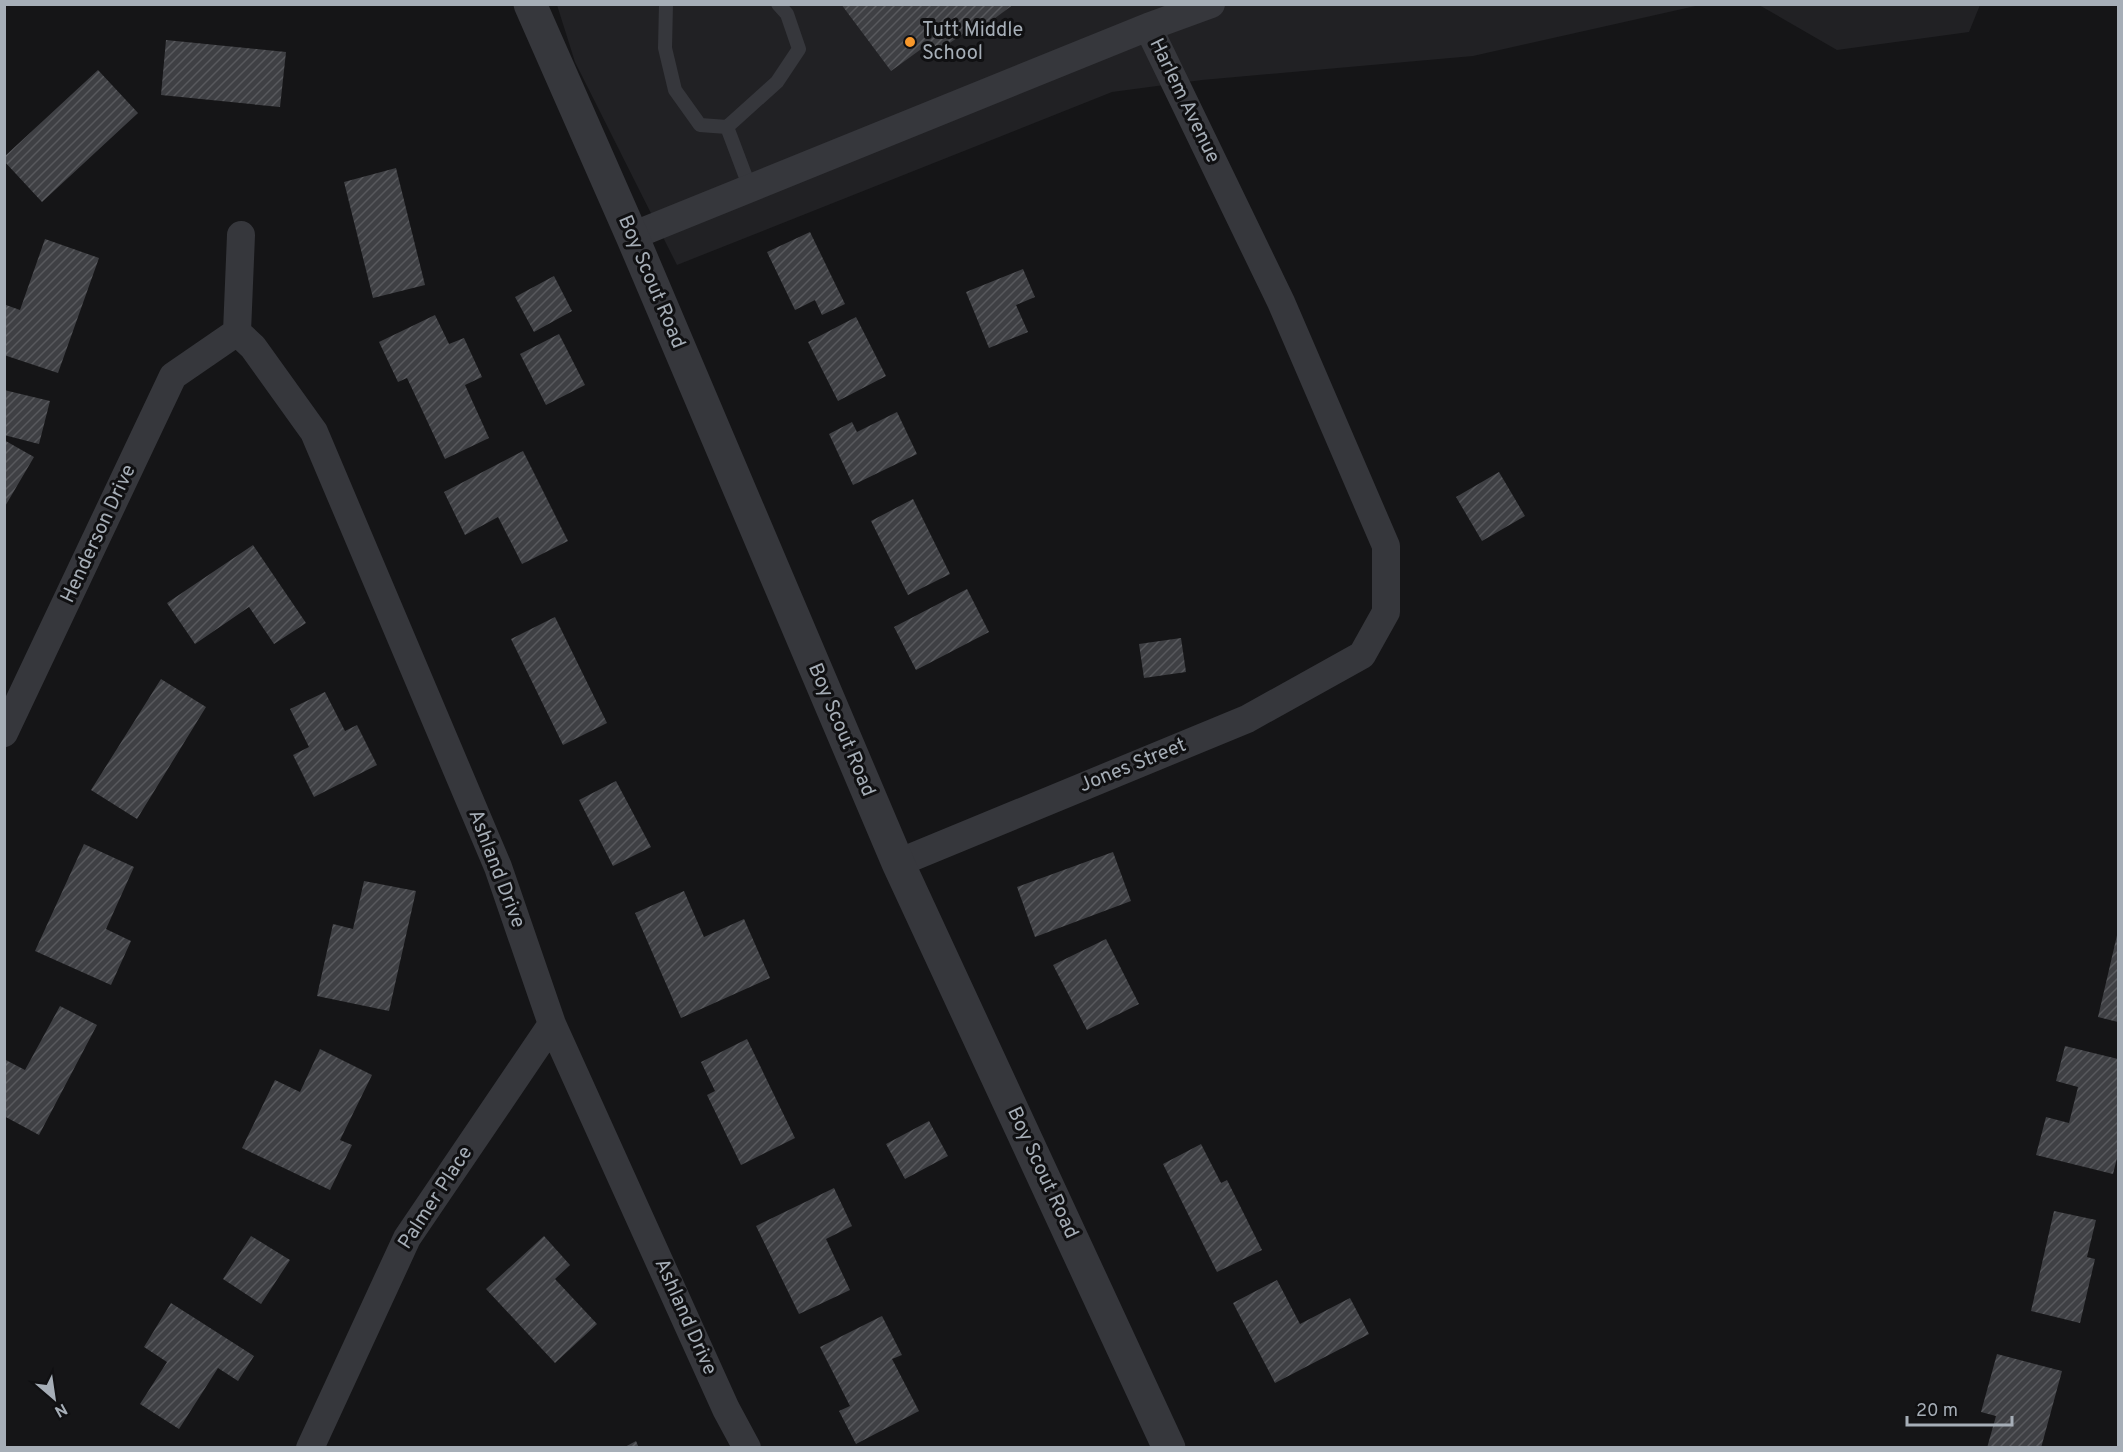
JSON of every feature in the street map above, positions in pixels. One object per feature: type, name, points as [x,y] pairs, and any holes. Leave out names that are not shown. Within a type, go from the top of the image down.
[{"type":"street","name":"Boy Scout Road","points":[[530,4],[632,236],[898,863],[1169,1448]]},
{"type":"street","points":[[1148,27],[1211,4]]},
{"type":"street","name":"Harlem Avenue","points":[[632,236],[1148,27],[1281,302],[1386,546],[1386,612],[1362,655]]},
{"type":"street","points":[[237,332],[241,235]]},
{"type":"street","name":"Henderson Drive","points":[[4,733],[173,376],[237,332]]},
{"type":"street","name":"Ashland Drive","points":[[237,332],[253,347],[314,432],[498,867],[552,1024],[726,1409],[747,1448]]},
{"type":"street","name":"Jones Street","points":[[898,863],[1247,719],[1362,655]]},
{"type":"street","name":"Palmer Place","points":[[310,1448],[407,1238],[552,1024]]},
{"type":"lane","points":[[666,4],[665,48],[675,90],[700,125],[727,127],[777,82],[799,49],[787,14],[778,4]]},
{"type":"lane","points":[[727,127],[750,188]]},
{"type":"shaded area","points":[[557,5],[1700,5],[1473,56],[1202,80],[1112,92],[677,265],[575,62]]},
{"type":"shaded area","points":[[1759,5],[1980,5],[1969,32],[1837,50]]},
{"type":"building","name":"Tutt Middle School","points":[[841,4],[1014,4],[971,36],[964,33],[934,54],[924,47],[891,71]]},
{"type":"building","points":[[166,40],[286,52],[280,107],[161,95]]},
{"type":"building","points":[[98,70],[138,113],[42,202],[4,161],[4,157]]},
{"type":"building","points":[[396,168],[425,285],[373,298],[344,182]]},
{"type":"building","points":[[810,232],[845,304],[822,315],[815,300],[795,310],[767,252]]},
{"type":"building","points":[[45,239],[99,258],[58,373],[4,355],[4,308],[6,305],[20,310]]},
{"type":"building","points":[[1023,269],[1035,297],[1016,305],[1028,332],[989,348],[966,292]]},
{"type":"building","points":[[554,276],[572,311],[534,332],[515,297]]},
{"type":"building","points":[[435,315],[449,344],[464,338],[482,377],[465,385],[489,438],[445,459],[407,378],[398,382],[379,342]]},
{"type":"building","points":[[856,317],[886,376],[838,401],[808,342]]},
{"type":"building","points":[[559,334],[585,385],[546,405],[520,354]]},
{"type":"building","points":[[4,390],[50,401],[39,444],[4,435]]},
{"type":"building","points":[[897,412],[917,454],[853,485],[829,434],[852,422],[857,432]]},
{"type":"building","points":[[4,440],[34,457],[4,508]]},
{"type":"building","points":[[523,451],[568,541],[522,564],[498,517],[465,535],[444,492]]},
{"type":"building","points":[[1499,472],[1525,516],[1482,541],[1456,497]]},
{"type":"building","points":[[913,499],[950,574],[908,595],[871,521]]},
{"type":"building","points":[[253,545],[306,623],[274,644],[249,607],[195,644],[167,603]]},
{"type":"building","points":[[967,589],[989,632],[916,670],[894,627]]},
{"type":"building","points":[[555,617],[607,723],[563,745],[511,639]]},
{"type":"building","points":[[1181,638],[1186,672],[1144,678],[1139,644]]},
{"type":"building","points":[[161,679],[206,707],[137,819],[91,790]]},
{"type":"building","points":[[325,692],[345,731],[357,725],[377,765],[314,797],[293,755],[309,747],[290,709]]},
{"type":"building","points":[[616,781],[651,847],[613,866],[579,800]]},
{"type":"building","points":[[84,844],[134,867],[106,929],[131,941],[111,985],[35,951]]},
{"type":"building","points":[[1113,852],[1131,901],[1035,937],[1017,887]]},
{"type":"building","points":[[364,881],[416,891],[389,1011],[317,996],[333,924],[353,929]]},
{"type":"building","points":[[684,891],[704,937],[744,919],[770,978],[681,1018],[635,913]]},
{"type":"building","points":[[2118,931],[2118,1022],[2098,1017]]},
{"type":"building","points":[[1106,939],[1139,1004],[1087,1030],[1053,965]]},
{"type":"building","points":[[60,1006],[97,1025],[39,1135],[4,1116],[4,1059],[25,1070]]},
{"type":"building","points":[[747,1039],[795,1138],[741,1165],[707,1095],[715,1091],[701,1062]]},
{"type":"building","points":[[2065,1046],[2118,1059],[2118,1154],[2113,1174],[2036,1155],[2046,1117],[2069,1123],[2078,1087],[2056,1081]]},
{"type":"building","points":[[320,1049],[372,1075],[340,1140],[352,1145],[330,1190],[242,1148],[275,1080],[300,1092]]},
{"type":"building","points":[[929,1121],[948,1156],[905,1179],[886,1144]]},
{"type":"building","points":[[1201,1144],[1221,1183],[1227,1180],[1262,1250],[1217,1272],[1163,1164]]},
{"type":"building","points":[[834,1188],[852,1226],[826,1239],[850,1290],[799,1314],[756,1226]]},
{"type":"building","points":[[2054,1211],[2096,1220],[2087,1257],[2095,1259],[2080,1323],[2031,1311]]},
{"type":"building","points":[[251,1236],[290,1260],[261,1304],[223,1279]]},
{"type":"building","points":[[544,1236],[570,1265],[555,1279],[597,1324],[555,1363],[486,1289]]},
{"type":"building","points":[[1277,1280],[1300,1324],[1350,1298],[1369,1334],[1275,1383],[1233,1303]]},
{"type":"building","points":[[171,1303],[254,1356],[238,1381],[218,1368],[179,1429],[140,1404],[167,1362],[144,1347]]},
{"type":"building","points":[[882,1316],[902,1355],[892,1359],[919,1411],[856,1444],[839,1411],[850,1406],[820,1347]]},
{"type":"building","points":[[1997,1354],[2062,1371],[2041,1448],[1987,1448],[1996,1416],[1981,1412]]},
{"type":"building","points":[[636,1441],[639,1448],[623,1448]]},
{"type":"place","name":"Tutt Middle School","points":[[910,42]]}]
